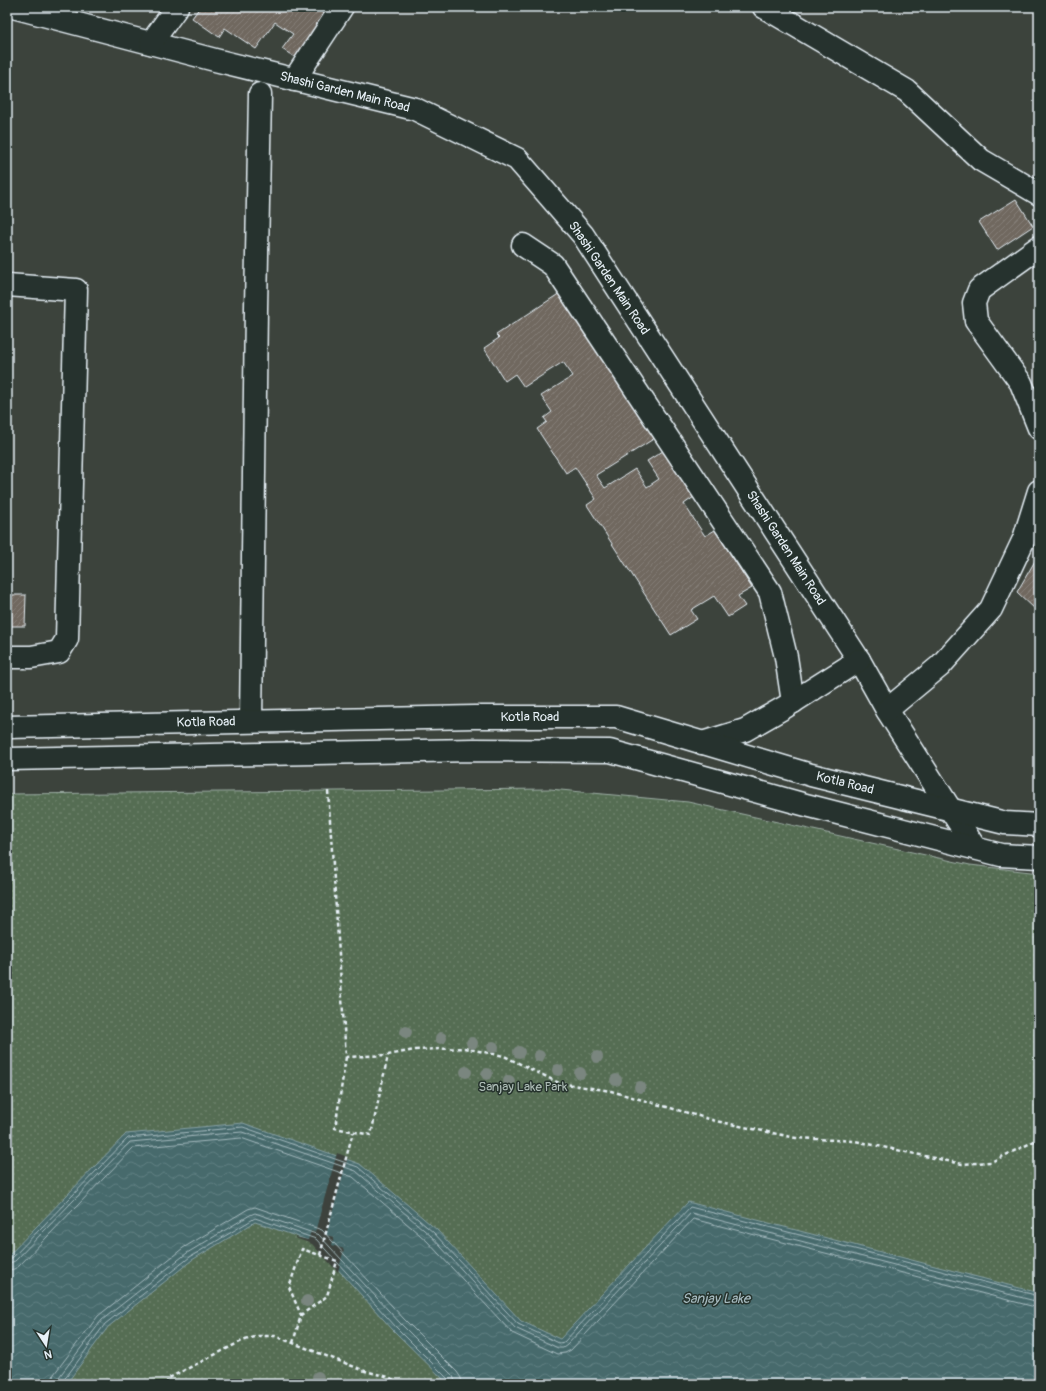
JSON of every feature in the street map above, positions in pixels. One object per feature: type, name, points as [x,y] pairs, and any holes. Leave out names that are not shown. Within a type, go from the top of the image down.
[{"type":"street","name":"Shashi Garden Main Road","points":[[13,7],[151,44],[415,109],[517,159],[583,235],[859,660],[887,710],[975,848]]},
{"type":"street","points":[[151,44],[177,7]]},
{"type":"street","points":[[294,80],[342,7]]},
{"type":"street","points":[[765,7],[907,91],[981,160],[1039,194]]},
{"type":"street","points":[[251,722],[260,94]]},
{"type":"street","points":[[523,245],[553,265],[770,592],[786,657],[793,702]]},
{"type":"street","points":[[1039,247],[979,290],[974,303],[976,321],[1021,383],[1039,428]]},
{"type":"street","points":[[7,285],[76,290],[67,639],[59,652],[31,658],[7,657]]},
{"type":"street","points":[[887,710],[940,666],[991,609],[1024,539],[1039,491]]},
{"type":"street","points":[[702,743],[745,730],[793,702],[859,660]]},
{"type":"street","name":"Kotla Road","points":[[7,727],[474,717],[616,717],[811,775],[1005,823],[1039,825]]},
{"type":"street","points":[[7,759],[474,750],[610,751],[806,805],[1000,855],[1039,857]]},
{"type":"path","points":[[328,791],[346,1057],[335,1128],[371,1135],[388,1055]]},
{"type":"path","points":[[346,1057],[388,1055],[414,1050],[464,1048],[504,1056],[559,1083],[611,1091],[716,1121],[796,1138],[855,1141],[962,1164],[991,1162],[1039,1139]]},
{"type":"path","points":[[320,1255],[353,1132]]},
{"type":"path","points":[[293,1343],[301,1315],[326,1296],[337,1261],[302,1249],[289,1287],[301,1315]]},
{"type":"path","points":[[166,1384],[169,1378],[242,1341],[258,1336],[275,1336],[365,1371],[389,1377],[400,1384]]},
{"type":"green space","name":"Sanjay Lake Park","points":[[550,789],[688,802],[970,865],[1039,873],[1039,1384],[7,1384],[7,794]]},
{"type":"water","name":"Sanjay Lake","points":[[243,1123],[360,1164],[437,1230],[521,1321],[560,1339],[688,1202],[1039,1293],[1039,1384],[448,1384],[393,1330],[313,1242],[255,1222],[192,1260],[108,1327],[70,1379],[64,1384],[7,1384],[7,1257],[126,1134]]},
{"type":"pier","points":[[337,1153],[348,1157],[326,1235],[334,1237],[332,1245],[344,1249],[338,1272],[312,1244],[295,1238],[308,1240],[311,1231],[315,1232]]},
{"type":"building","points":[[200,7],[332,7],[296,58],[282,49],[293,34],[275,22],[256,49],[225,28],[219,37],[192,18]]},
{"type":"building","points":[[1016,199],[1033,226],[997,250],[979,222]]},
{"type":"building","points":[[560,293],[655,438],[596,475],[605,488],[635,469],[647,487],[659,479],[647,461],[663,451],[694,497],[684,504],[705,536],[715,530],[752,588],[738,596],[745,606],[728,617],[714,596],[691,610],[697,619],[671,635],[587,505],[596,499],[575,467],[566,473],[537,429],[547,422],[544,418],[552,412],[541,396],[573,376],[563,362],[524,387],[515,374],[505,381],[484,348],[499,338],[496,335]]},
{"type":"building","points":[[1039,554],[1039,608],[1036,610],[1017,592]]},
{"type":"building","points":[[7,595],[26,595],[25,626],[7,626]]}]
